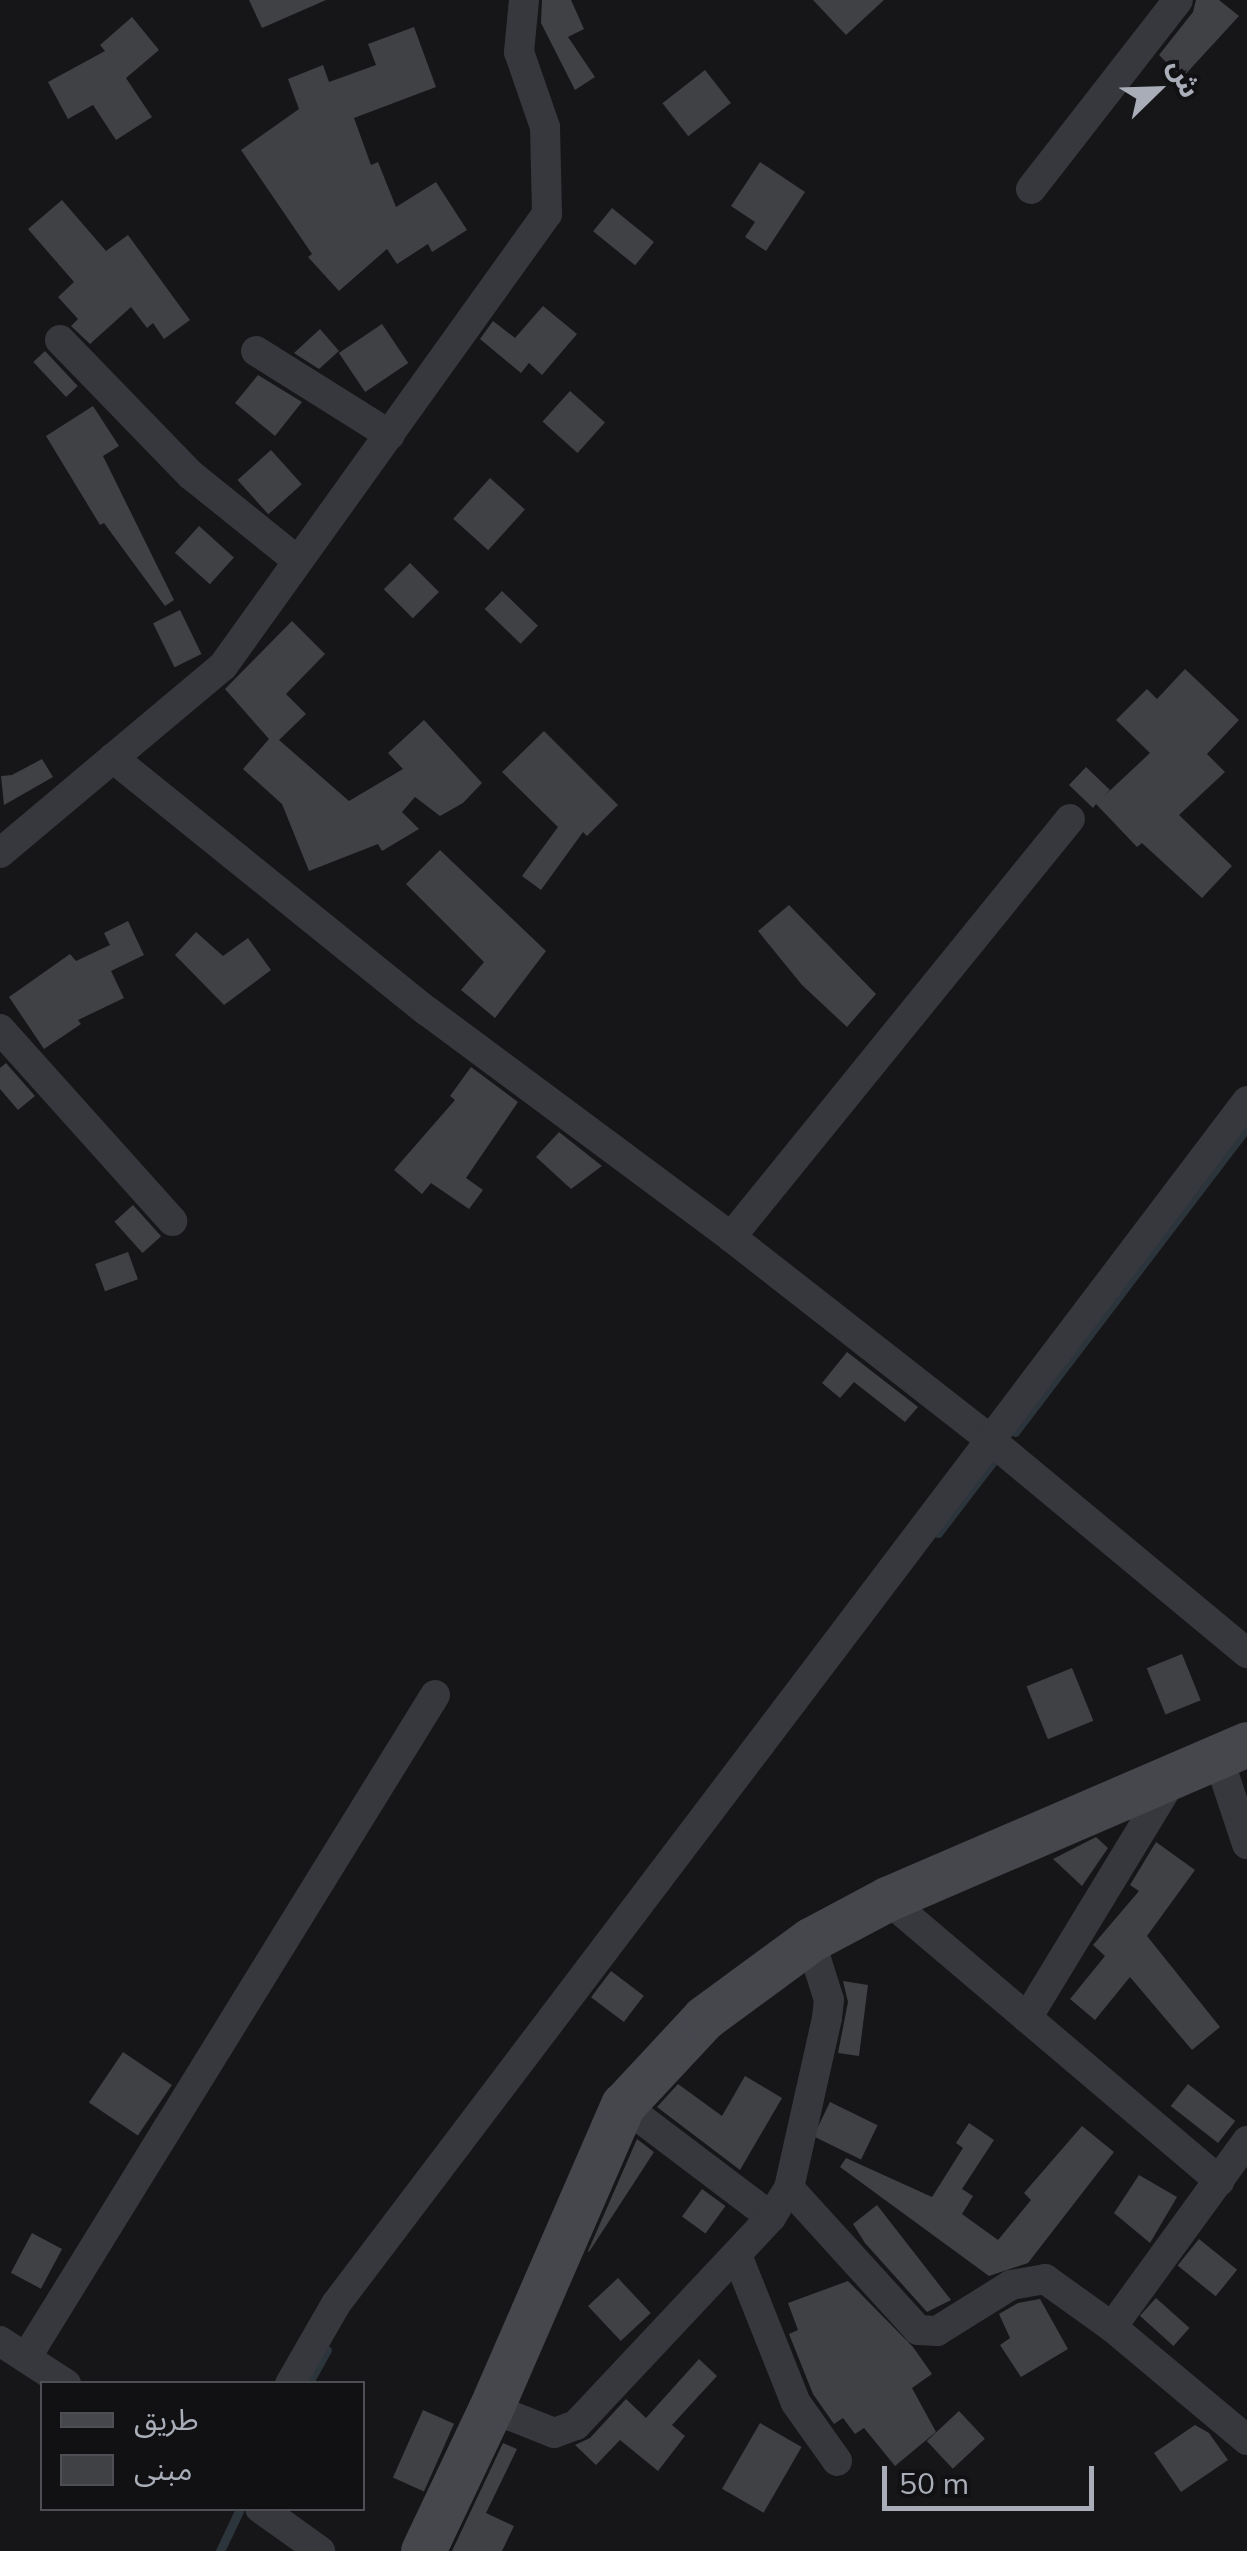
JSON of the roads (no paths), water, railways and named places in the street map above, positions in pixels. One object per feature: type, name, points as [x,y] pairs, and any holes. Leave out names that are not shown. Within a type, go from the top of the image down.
[{"type":"street","points":[[0,853],[223,666],[547,214],[545,128],[519,52],[524,0]]},
{"type":"street","points":[[1031,189],[1178,0]]},
{"type":"street","points":[[60,340],[192,476],[298,562]]},
{"type":"street","points":[[256,351],[390,435]]},
{"type":"street","points":[[113,758],[427,1011],[731,1238],[988,1438],[1247,1653]]},
{"type":"street","points":[[731,1238],[1070,819]]},
{"type":"street","points":[[0,1029],[172,1221]]},
{"type":"street","points":[[292,2381],[336,2304],[988,1438],[1247,1101]]},
{"type":"street","points":[[26,2358],[435,1695]]},
{"type":"street","points":[[424,2551],[491,2408],[623,2104],[704,2018],[810,1940],[887,1900],[1232,1750],[1247,1844]]},
{"type":"street","points":[[1027,2018],[1176,1775]]},
{"type":"street","points":[[887,1900],[1219,2181]]},
{"type":"street","points":[[491,2408],[554,2432],[565,2432],[771,2217],[789,2188],[829,2000],[810,1940]]},
{"type":"street","points":[[623,2104],[771,2217]]},
{"type":"street","points":[[1112,2328],[1247,2141]]},
{"type":"street","points":[[789,2188],[918,2330],[937,2331],[1012,2285],[1045,2278],[1247,2440]]},
{"type":"street","points":[[736,2255],[796,2402],[837,2462]]},
{"type":"street","points":[[0,2341],[61,2381]]},
{"type":"street","points":[[264,2511],[320,2551]]},
{"type":"waterway","points":[[1015,1432],[1247,1127]]},
{"type":"waterway","points":[[938,1533],[997,1456]]},
{"type":"waterway","points":[[310,2381],[327,2350]]},
{"type":"waterway","points":[[220,2551],[239,2511]]}]
